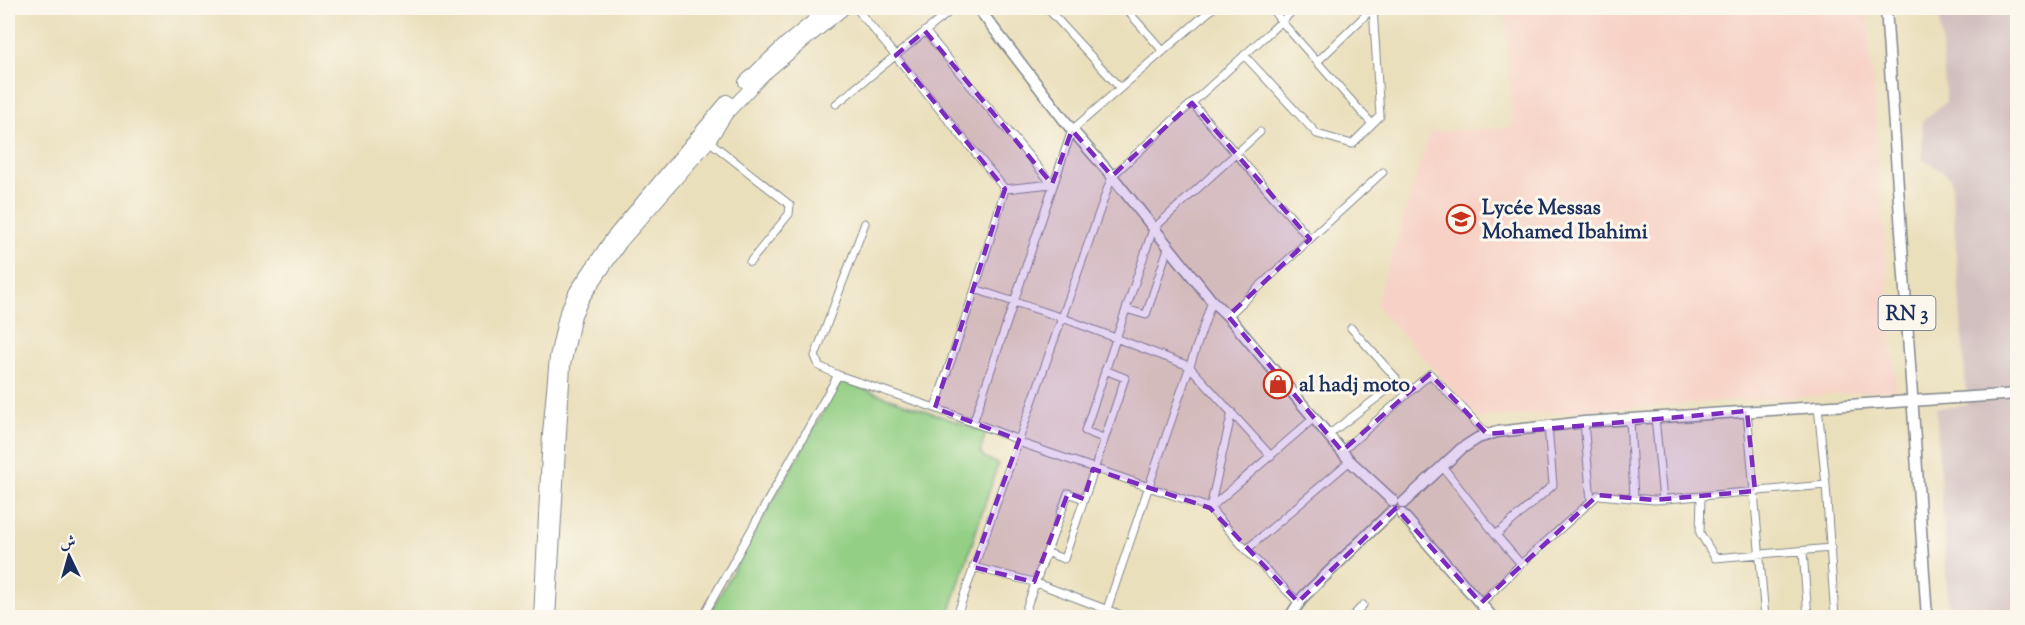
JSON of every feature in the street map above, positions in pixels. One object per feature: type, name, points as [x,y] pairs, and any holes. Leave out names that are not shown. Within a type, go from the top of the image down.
[{"type":"highway","points":[[540,618],[549,434],[556,357],[566,312],[576,291],[612,238],[727,101],[761,66],[829,8]]},
{"type":"highway","points":[[549,618],[564,365],[575,315],[590,284],[621,242],[709,141],[727,113],[748,91],[844,8]]},
{"type":"street","points":[[856,8],[1005,189]]},
{"type":"street","points":[[836,104],[954,8]]},
{"type":"street","points":[[978,8],[1072,130],[1112,176],[1212,301],[1228,316],[1350,461],[1397,508],[1493,618]]},
{"type":"street","points":[[1047,8],[1120,88]]},
{"type":"street","points":[[1125,8],[1163,51]]},
{"type":"street","points":[[973,423],[1072,130],[1163,51],[1204,11],[1213,8]]},
{"type":"street","points":[[1271,8],[1372,124]]},
{"type":"street","points":[[956,618],[1112,176],[1296,8]]},
{"type":"street","points":[[1244,55],[1317,135],[1352,144],[1380,116],[1373,8]]},
{"type":"street","points":[[1317,61],[1373,8]]},
{"type":"street","name":"RN 3","points":[[1886,8],[1927,618]]},
{"type":"street","points":[[925,31],[1052,184]]},
{"type":"street","points":[[1192,103],[1310,239]]},
{"type":"street","points":[[1103,438],[1085,431],[1153,229],[1260,132]]},
{"type":"street","points":[[709,141],[790,205],[789,214],[750,262]]},
{"type":"street","points":[[1228,316],[1383,172]]},
{"type":"street","points":[[1005,189],[1052,184]]},
{"type":"street","points":[[934,408],[975,289],[1005,189]]},
{"type":"street","points":[[865,223],[814,356],[819,366],[1093,469],[1210,508],[1246,550],[1298,602]]},
{"type":"street","points":[[1126,309],[1146,315],[1168,248]]},
{"type":"street","points":[[975,289],[1063,318],[1189,366],[1271,456]]},
{"type":"street","points":[[1105,614],[1212,301]]},
{"type":"street","points":[[1328,435],[1394,385],[1396,378],[1351,328]]},
{"type":"street","points":[[1048,553],[1064,559],[1125,378],[1105,370]]},
{"type":"street","points":[[1342,451],[1430,374],[1487,434]]},
{"type":"street","points":[[702,618],[838,375]]},
{"type":"street","points":[[1289,618],[1298,602],[1442,466],[1469,443],[1487,434],[1584,422],[2018,394]]},
{"type":"street","points":[[1818,407],[1835,618]]},
{"type":"street","points":[[1747,411],[1765,618]]},
{"type":"street","points":[[1210,508],[1233,412]]},
{"type":"street","points":[[1655,417],[1663,500]]},
{"type":"street","points":[[1210,508],[1314,418]]},
{"type":"street","points":[[1630,419],[1634,498]]},
{"type":"street","points":[[1584,422],[1591,501]]},
{"type":"street","points":[[1496,535],[1553,485],[1548,426]]},
{"type":"street","points":[[1246,550],[1350,461]]},
{"type":"street","points":[[1442,466],[1521,564]]},
{"type":"street","points":[[1480,603],[1598,495],[1663,500],[1826,485]]},
{"type":"street","points":[[1035,618],[1024,616],[1034,582],[1048,553],[1068,493],[1084,499]]},
{"type":"street","points":[[1701,496],[1700,533],[1715,558],[1831,548]]},
{"type":"street","points":[[1803,551],[1808,618]]},
{"type":"street","points":[[973,567],[1034,582],[1105,614],[1129,618]]},
{"type":"street","points":[[1351,618],[1363,605]]},
{"type":"highlighted area","points":[[925,31],[1052,184],[1072,130],[1112,176],[1192,103],[1310,239],[1228,316],[1342,451],[1430,374],[1487,434],[1747,411],[1755,491],[1655,500],[1598,495],[1481,603],[1396,508],[1298,602],[1210,508],[1093,469],[1084,499],[1068,493],[1034,582],[973,567],[1019,440],[935,408],[1005,189],[896,55]]},
{"type":"shaded area","points":[[1505,8],[1867,8],[1896,390],[1478,418],[1376,305],[1430,132],[1513,127]]},
{"type":"shaded area","points":[[1939,8],[2017,8],[2017,617],[1949,617],[1936,408],[1967,405],[1951,177],[1923,159],[1922,121],[1946,102]]},
{"type":"green space","points":[[841,381],[986,432],[980,452],[984,457],[998,464],[948,617],[707,617]]},
{"type":"place","name":"Lycée Messas Mohamed Ibahimi","points":[[1461,219]]},
{"type":"place","name":"al hadj moto","points":[[1278,384]]}]
